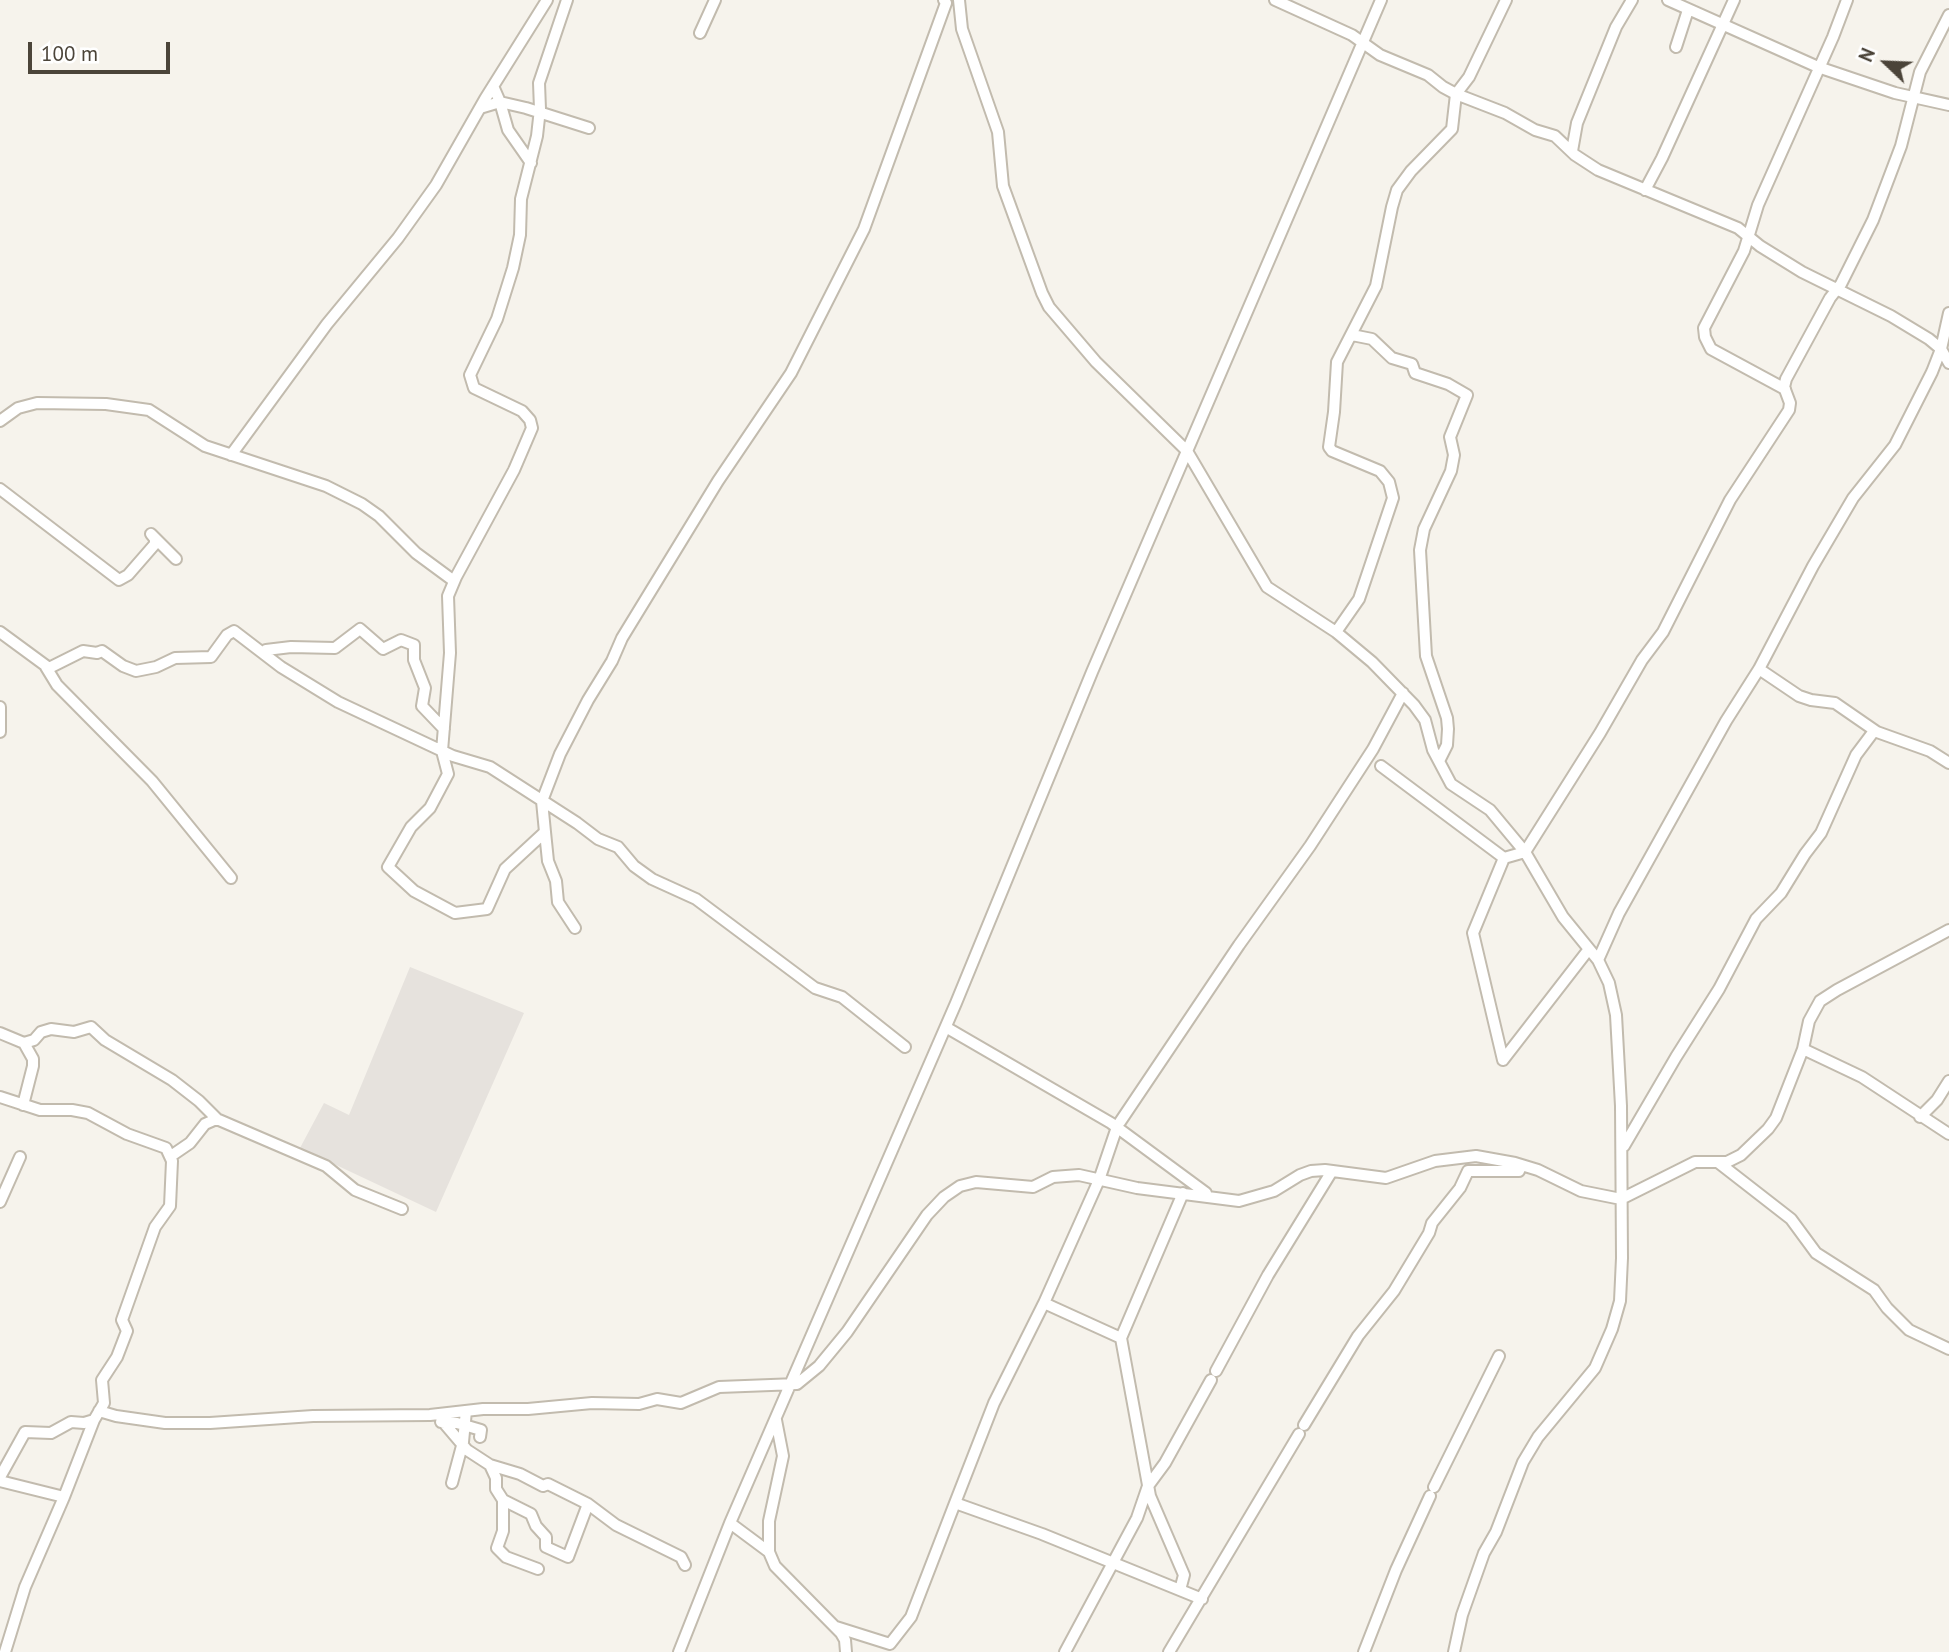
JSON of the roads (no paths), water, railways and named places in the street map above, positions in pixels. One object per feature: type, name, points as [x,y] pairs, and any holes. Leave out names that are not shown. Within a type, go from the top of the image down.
[{"type":"street","points":[[231,455],[327,324],[398,238],[436,185],[547,0]]},
{"type":"street","points":[[545,832],[505,869],[486,909],[455,913],[414,891],[388,867],[411,827],[430,808],[448,774],[442,751],[450,653],[448,596],[514,470],[532,428],[530,420],[522,411],[477,391],[470,379],[473,365],[497,319],[513,268],[520,235],[521,199],[540,112],[539,83],[567,0]]},
{"type":"street","points":[[700,33],[715,0]]},
{"type":"street","points":[[575,928],[558,902],[556,881],[548,861],[542,801],[560,754],[622,638],[718,481],[791,373],[864,229],[905,109],[946,3],[944,0]]},
{"type":"street","points":[[959,0],[962,29],[998,132],[1003,186],[1049,307],[1096,362],[1187,451],[1267,587],[1336,632],[1372,662],[1423,717],[1439,761],[1451,784],[1490,810],[1525,852],[1557,907],[1598,960],[1609,983],[1616,1015],[1623,1149],[1619,1301],[1612,1329],[1590,1375],[1528,1451],[1496,1532],[1484,1553],[1465,1608],[1454,1652]]},
{"type":"street","points":[[1275,0],[1305,12],[1327,26],[1352,35],[1380,55],[1427,75],[1456,94],[1505,113],[1535,130],[1555,136],[1598,170],[1734,226],[1802,272],[1891,316],[1929,339],[1941,349],[1949,363]]},
{"type":"street","points":[[679,1652],[730,1523],[956,1003],[1092,672],[1381,0]]},
{"type":"street","points":[[1336,632],[1359,599],[1393,498],[1389,482],[1380,471],[1332,451],[1329,447],[1336,368],[1376,286],[1397,190],[1411,171],[1451,130],[1455,122],[1456,94],[1469,76],[1506,0]]},
{"type":"street","points":[[1572,152],[1577,123],[1619,21],[1632,0]]},
{"type":"street","points":[[1668,0],[1818,67],[1913,97],[1949,105]]},
{"type":"street","points":[[1644,190],[1662,158],[1734,0]]},
{"type":"street","points":[[1785,389],[1711,349],[1705,337],[1705,325],[1744,251],[1758,205],[1847,0]]},
{"type":"street","points":[[1676,47],[1688,10]]},
{"type":"street","points":[[1504,858],[1525,852],[1595,741],[1633,674],[1663,632],[1730,500],[1789,410],[1790,403],[1785,389],[1788,375],[1841,284],[1884,194],[1901,146],[1920,72],[1949,15]]},
{"type":"street","points":[[493,86],[508,130],[531,163]]},
{"type":"street","points":[[480,108],[500,102],[589,128]]},
{"type":"street","points":[[1598,960],[1619,913],[1726,721],[1759,669],[1813,566],[1853,498],[1895,445],[1932,372],[1941,349],[1949,313]]},
{"type":"street","points":[[1352,335],[1372,339],[1392,358],[1412,364],[1415,373],[1457,388],[1467,395],[1450,437],[1454,455],[1451,471],[1424,529],[1420,550],[1426,656],[1447,718],[1448,729],[1447,745],[1439,761]]},
{"type":"street","points":[[0,421],[18,408],[37,403],[106,404],[149,410],[196,441],[326,486],[362,504],[416,553],[454,581]]},
{"type":"street","points":[[0,489],[119,580],[124,579],[155,544],[151,534],[176,559]]},
{"type":"street","points":[[266,650],[313,646],[335,648],[360,629],[383,649],[401,640],[414,645],[414,660],[425,688],[422,706],[444,729]]},
{"type":"street","points":[[46,667],[51,668],[86,651],[106,652],[122,666],[136,671],[156,667],[175,658],[209,658],[231,631],[234,631],[281,667],[338,702],[462,760],[490,767],[598,839],[618,847],[634,866],[652,878],[696,899],[815,988],[842,997],[905,1047]]},
{"type":"street","points":[[0,632],[46,667],[57,685],[152,781],[231,878]]},
{"type":"street","points":[[1759,669],[1799,696],[1835,703],[1874,731],[1930,751],[1949,763]]},
{"type":"street","points":[[836,1627],[890,1644],[911,1617],[994,1403],[1044,1303],[1099,1180],[1118,1124],[1310,846],[1373,749],[1403,693]]},
{"type":"street","points":[[0,707],[0,732]]},
{"type":"street","points":[[1623,1149],[1719,989],[1756,919],[1781,893],[1821,833],[1856,755],[1874,731]]},
{"type":"street","points":[[1381,765],[1504,858]]},
{"type":"street","points":[[1504,858],[1473,933],[1503,1060],[1589,949]]},
{"type":"street","points":[[64,1497],[0,1479],[20,1438],[27,1431],[51,1433],[71,1422],[84,1423],[97,1416],[165,1423],[210,1423],[313,1416],[429,1415],[592,1403],[639,1404],[657,1399],[681,1403],[719,1387],[792,1385],[810,1375],[830,1354],[927,1215],[944,1196],[960,1186],[976,1182],[1033,1187],[1061,1176],[1079,1175],[1239,1201],[1274,1192],[1305,1173],[1332,1171],[1386,1178],[1435,1161],[1476,1156],[1538,1170],[1581,1191],[1621,1199],[1695,1162],[1727,1162],[1741,1155],[1772,1124],[1803,1049],[1812,1013],[1825,998],[1949,930]]},
{"type":"street","points":[[24,1043],[51,1029],[74,1032],[91,1027],[105,1040],[172,1080],[217,1119],[326,1166],[355,1190],[402,1209]]},
{"type":"street","points":[[948,1029],[1118,1124],[1206,1193]]},
{"type":"street","points":[[0,1033],[24,1043],[33,1059],[23,1105]]},
{"type":"street","points":[[1803,1049],[1862,1077],[1949,1135]]},
{"type":"street","points":[[1920,1117],[1937,1100],[1949,1081]]},
{"type":"street","points":[[0,1097],[51,1111],[72,1110],[88,1113],[127,1134],[162,1146],[171,1156],[170,1206],[155,1227],[122,1320],[127,1331],[115,1362],[103,1378],[104,1400],[24,1587],[5,1652]]},
{"type":"street","points":[[171,1156],[186,1147],[205,1124],[217,1119]]},
{"type":"street","points":[[0,1202],[20,1157]]},
{"type":"street","points":[[1719,1163],[1791,1219],[1816,1253],[1874,1290],[1909,1330],[1949,1349]]},
{"type":"street","points":[[1169,1652],[1357,1336],[1394,1291],[1429,1233],[1432,1223],[1460,1188],[1468,1171],[1519,1171],[1521,1165]]},
{"type":"street","points":[[1065,1652],[1137,1518],[1148,1486],[1165,1463],[1268,1275],[1332,1171]]},
{"type":"street","points":[[1180,1590],[1184,1575],[1150,1496],[1121,1338],[1182,1193]]},
{"type":"street","points":[[1044,1303],[1121,1338]]},
{"type":"street","points":[[1364,1652],[1396,1570],[1499,1356]]},
{"type":"street","points":[[444,1423],[457,1423],[481,1434],[478,1418],[483,1409]]},
{"type":"street","points":[[452,1483],[463,1442],[466,1411]]},
{"type":"street","points":[[429,1415],[444,1423],[463,1442],[467,1450],[491,1465],[520,1474],[543,1486],[548,1484],[588,1504],[616,1524],[681,1557],[685,1565]]},
{"type":"street","points":[[776,1420],[783,1456],[769,1521],[769,1552],[775,1566],[836,1627],[845,1640],[846,1652]]},
{"type":"street","points":[[491,1465],[496,1478],[496,1489],[503,1500],[531,1514],[536,1527],[546,1537],[546,1546],[568,1556],[588,1504]]},
{"type":"street","points":[[503,1500],[503,1531],[497,1548],[506,1557],[538,1569]]},
{"type":"street","points":[[955,1503],[1202,1599]]},
{"type":"street","points":[[730,1523],[769,1552]]}]
